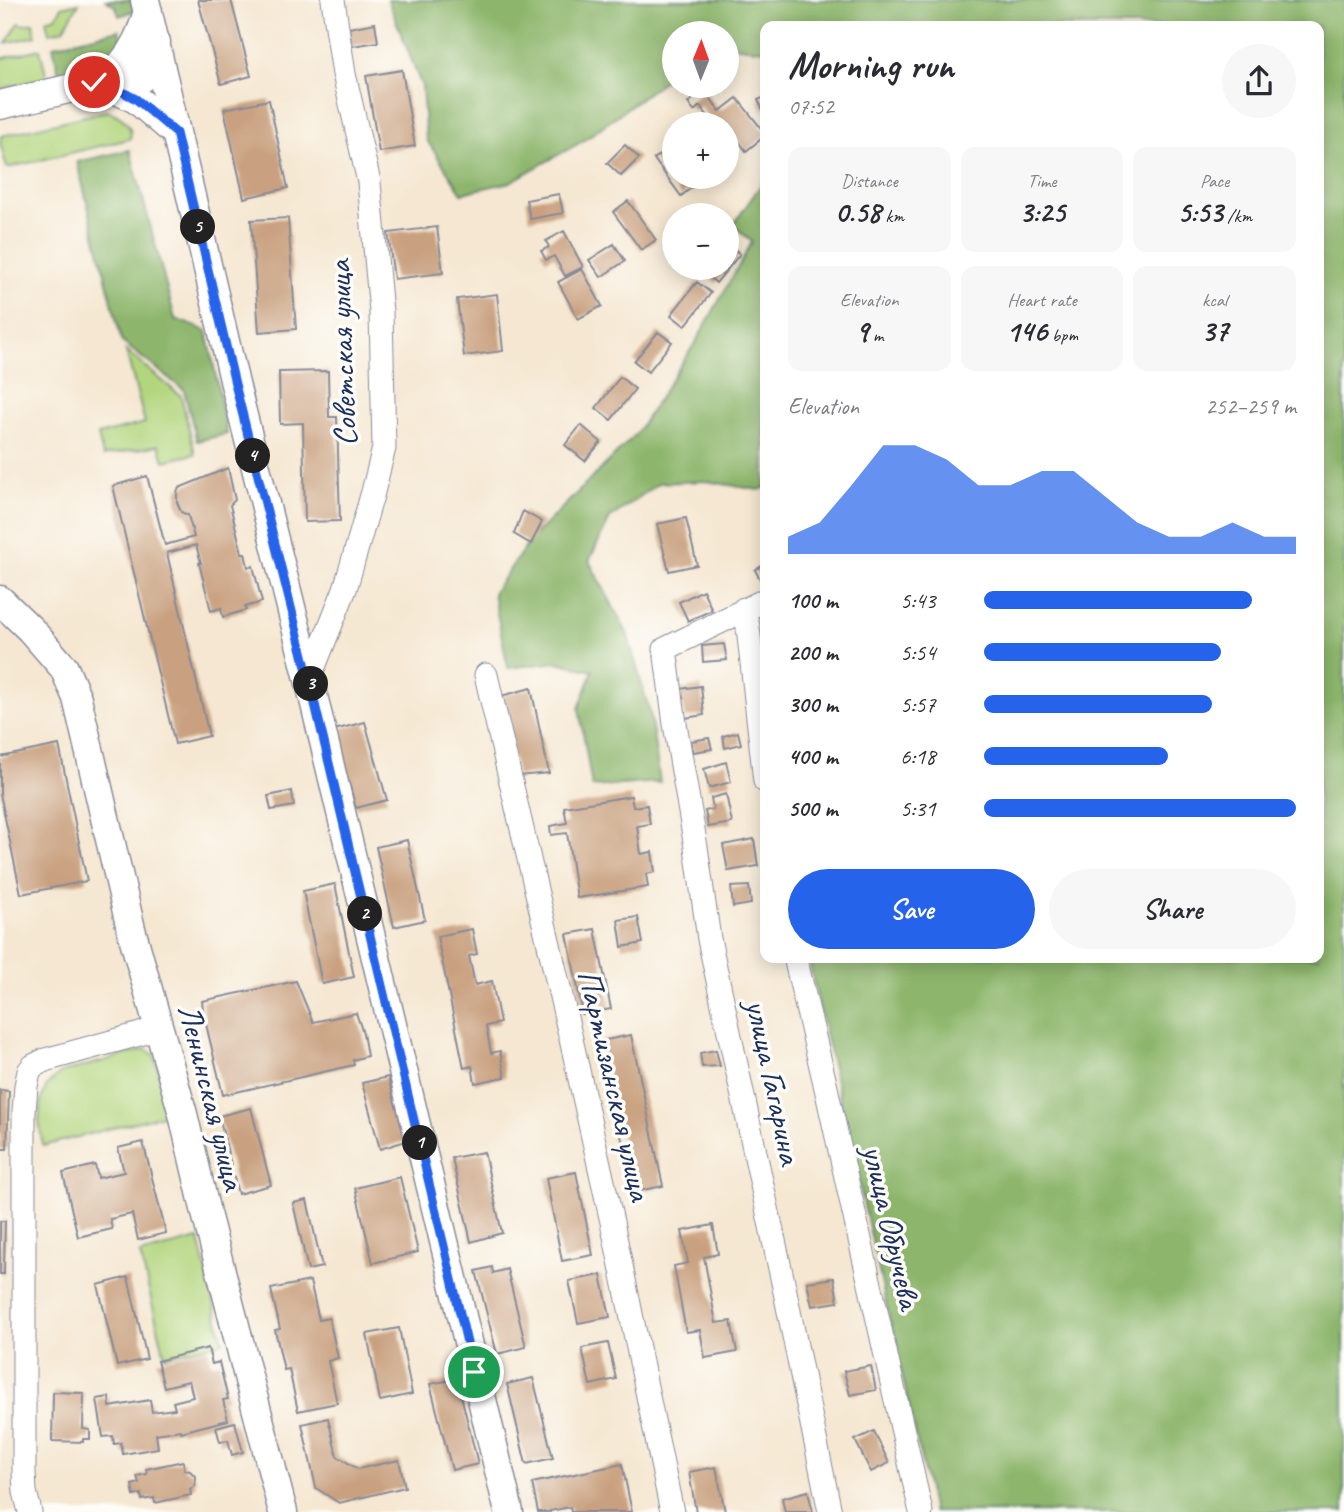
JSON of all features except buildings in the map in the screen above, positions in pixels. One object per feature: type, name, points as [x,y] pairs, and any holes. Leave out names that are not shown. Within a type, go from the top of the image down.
[{"type":"main road","points":[[147,5],[235,384],[309,679],[509,1512]]},
{"type":"main road","points":[[98,82],[119,67],[130,53],[145,21],[147,5]]},
{"type":"main road","points":[[0,105],[98,82],[127,84],[148,72],[156,42]]},
{"type":"main road","points":[[98,82],[136,99],[176,133]]},
{"type":"main road","name":"Ленинская улица","points":[[0,600],[64,668],[77,698],[131,929],[183,1114],[283,1512]]},
{"type":"street","name":"Советская улица","points":[[309,679],[345,589],[384,448],[381,312],[369,182],[344,74],[333,0]]},
{"type":"street","points":[[754,604],[748,627],[760,736]]},
{"type":"street","name":"улица Гагарина","points":[[754,604],[665,649],[709,939],[785,1287],[830,1512]]},
{"type":"street","name":"Партизанская улица","points":[[486,675],[572,1039],[672,1512]]},
{"type":"street","name":"улица Обручева","points":[[796,963],[921,1512]]},
{"type":"street","points":[[30,1512],[25,1492],[24,1460],[23,1183],[24,1111],[28,1075],[33,1066],[45,1060],[159,1027]]},
{"type":"green space","points":[[106,0],[131,0],[134,11],[119,16],[116,7]]},
{"type":"green space","points":[[388,0],[1344,0],[1344,1512],[933,1512],[809,963],[1324,963],[1324,21],[760,21],[760,49],[739,47],[739,21],[662,21],[662,82],[583,141],[510,182],[462,193],[426,139],[422,87]]},
{"type":"green space","points":[[79,3],[64,29],[49,33],[46,20],[56,17],[62,7]]},
{"type":"green space","points":[[19,23],[33,23],[36,36],[6,43]]},
{"type":"green space","points":[[119,30],[123,44],[112,61],[59,74],[53,46]]},
{"type":"green space","points":[[40,49],[47,78],[0,89],[0,59]]},
{"type":"green space","points":[[106,111],[128,124],[130,139],[7,168],[0,143],[1,136]]},
{"type":"green space","points":[[130,150],[175,319],[207,331],[227,434],[197,441],[184,390],[122,342],[77,162]]},
{"type":"green space","points":[[760,186],[760,489],[706,481],[659,483],[610,518],[589,561],[627,633],[650,713],[660,782],[592,787],[579,708],[593,671],[557,662],[508,668],[493,593],[531,539],[636,434],[697,340],[731,280],[739,280],[739,265],[752,242],[739,230],[739,216]]},
{"type":"green space","points":[[126,351],[181,396],[195,454],[164,461],[159,445],[103,456],[98,435],[145,423]]},
{"type":"green space","points":[[146,1049],[154,1055],[170,1113],[43,1146],[39,1122],[41,1100],[47,1085],[61,1073]]},
{"type":"green space","points":[[199,1239],[223,1342],[165,1356],[140,1254]]},
{"type":"route","points":[[94,82],[117,89],[136,99],[176,133],[474,1372]]}]
